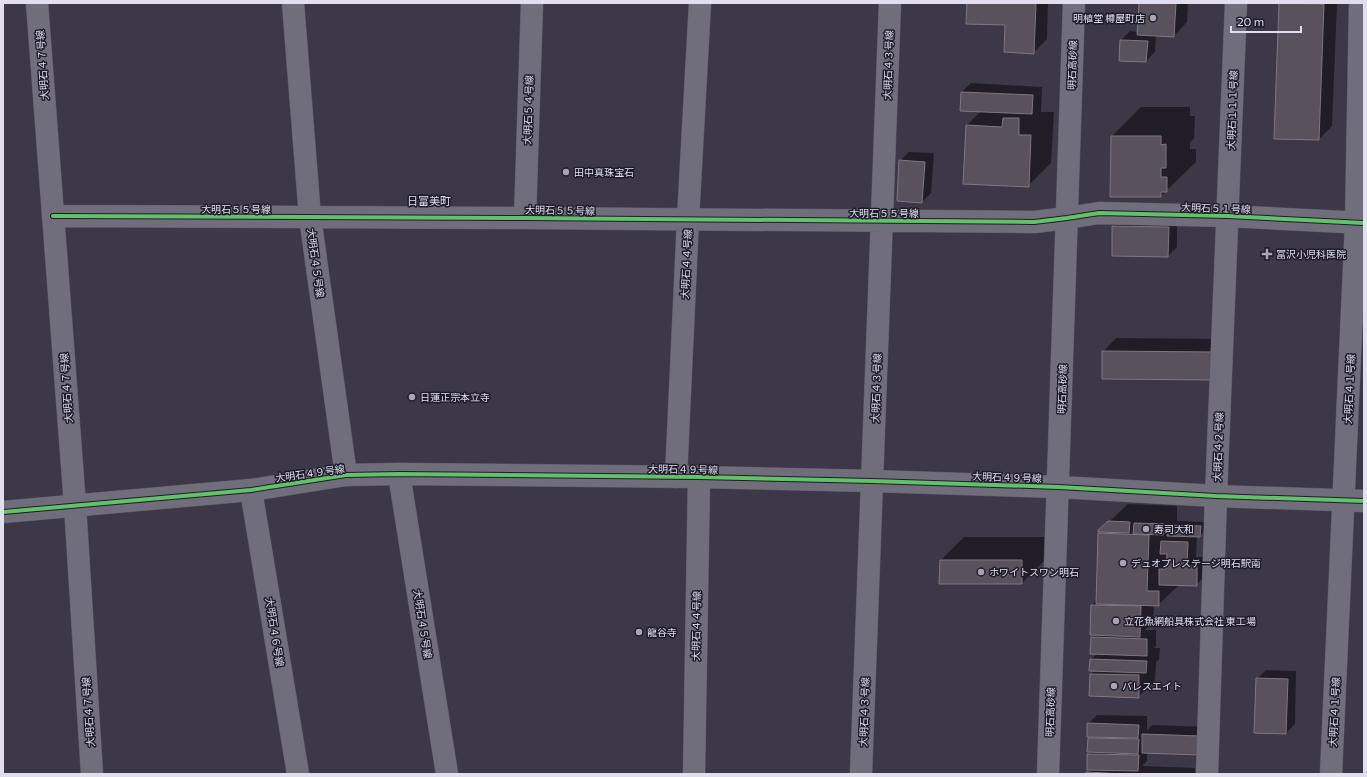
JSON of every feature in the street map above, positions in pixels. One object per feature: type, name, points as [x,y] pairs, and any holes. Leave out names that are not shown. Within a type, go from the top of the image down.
[{"type":"street","name":"大明石４７号線","points":[[37,3],[75,505],[92,774]]},
{"type":"street","name":"大明石４５号線","points":[[293,3],[310,217],[346,475]]},
{"type":"street","name":"大明石５４号線","points":[[524,218],[532,3]]},
{"type":"street","name":"大明石４４号線","points":[[676,477],[700,3]]},
{"type":"street","name":"大明石４３号線","points":[[861,774],[890,3]]},
{"type":"street","name":"明石高砂線","points":[[1048,774],[1059,487],[1074,3]]},
{"type":"street","name":"大明石１１１号線","points":[[1227,216],[1236,3]]},
{"type":"street","name":"大明石４１号線","points":[[1330,774],[1354,500],[1360,223],[1360,3]]},
{"type":"street","name":"大明石５１号線","points":[[1067,218],[1099,213],[1227,216],[1360,223]]},
{"type":"street","name":"大明石５５号線","points":[[53,216],[1034,222],[1067,218]]},
{"type":"street","name":"大明石４２号線","points":[[1207,774],[1227,216]]},
{"type":"street","name":"大明石４５号線","points":[[400,474],[447,774]]},
{"type":"street","name":"大明石４９号線","points":[[3,512],[251,490],[346,475],[400,474],[872,481],[1059,487],[1216,496],[1354,500]]},
{"type":"street","name":"大明石４４号線","points":[[694,774],[699,478]]},
{"type":"street","name":"大明石４６号線","points":[[251,490],[298,774]]},
{"type":"building","points":[[967,3],[1036,3],[1034,54],[1004,52],[1005,25],[966,24]]},
{"type":"building","points":[[1139,3],[1176,3],[1174,37],[1137,35]]},
{"type":"building","points":[[1279,3],[1324,4],[1319,140],[1274,139]]},
{"type":"building","points":[[1120,40],[1148,41],[1146,62],[1119,61]]},
{"type":"building","points":[[961,92],[1033,95],[1032,114],[960,111]]},
{"type":"building","points":[[1003,118],[1019,118],[1019,135],[1031,135],[1029,187],[963,184],[966,125],[1002,127]]},
{"type":"building","points":[[1111,136],[1161,136],[1161,145],[1166,144],[1166,168],[1161,168],[1161,177],[1167,177],[1167,192],[1161,192],[1161,197],[1110,197]]},
{"type":"building","points":[[899,160],[925,162],[922,203],[897,201]]},
{"type":"building","points":[[1112,226],[1169,227],[1168,257],[1112,256]]},
{"type":"building","points":[[1102,351],[1214,352],[1214,380],[1102,379]]},
{"type":"building","points":[[1108,521],[1130,522],[1129,533],[1098,532],[1098,530]]},
{"type":"building","points":[[1134,523],[1164,524],[1163,535],[1133,534]]},
{"type":"building","points":[[1167,525],[1201,526],[1200,537],[1167,536]]},
{"type":"building","name":"デュオプレステージ明石駅南","points":[[1098,533],[1149,535],[1147,591],[1159,591],[1159,606],[1096,604]]},
{"type":"building","points":[[1161,541],[1188,542],[1187,566],[1197,566],[1197,586],[1159,585],[1159,569],[1166,569],[1167,554],[1160,554]]},
{"type":"building","name":"ホワイトスワン明石","points":[[940,560],[1022,560],[1022,584],[939,584]]},
{"type":"building","name":"立花魚網船具株式会社 東工場","points":[[1091,605],[1141,606],[1140,637],[1090,635]]},
{"type":"building","points":[[1091,637],[1147,639],[1147,656],[1090,654]]},
{"type":"building","points":[[1090,659],[1147,661],[1146,673],[1089,671]]},
{"type":"building","name":"パレスエイト","points":[[1090,674],[1139,675],[1139,698],[1089,696]]},
{"type":"building","points":[[1256,678],[1288,679],[1286,734],[1254,733]]},
{"type":"building","points":[[1087,723],[1139,725],[1138,738],[1087,737]]},
{"type":"building","points":[[1142,734],[1200,736],[1199,755],[1142,753]]},
{"type":"building","points":[[1088,738],[1139,739],[1138,754],[1087,752]]},
{"type":"building","points":[[1087,754],[1139,755],[1138,771],[1087,770]]},
{"type":"building","points":[[1086,772],[1125,774],[1086,774]]},
{"type":"cycle path","points":[[53,216],[1034,222],[1099,213],[1227,216],[1364,223]]},
{"type":"cycle path","points":[[3,512],[251,490],[346,475],[399,474],[699,477],[872,481],[1059,487],[1216,496],[1364,501]]},
{"type":"place","name":"明植堂 樽屋町店","points":[[1153,18]]},
{"type":"place","name":"田中真珠宝石","points":[[566,172]]},
{"type":"place","name":"冨沢小児科医院","points":[[1267,254]]},
{"type":"place","name":"日蓮正宗本立寺","points":[[412,397]]},
{"type":"place","name":"寿司大和","points":[[1146,529]]},
{"type":"place","name":"デュオプレステージ明石駅南","points":[[1123,563]]},
{"type":"place","name":"ホワイトスワン明石","points":[[981,572]]},
{"type":"place","name":"立花魚網船具株式会社 東工場","points":[[1116,621]]},
{"type":"place","name":"龍谷寺","points":[[639,632]]},
{"type":"place","name":"パレスエイト","points":[[1114,686]]},
{"type":"district","name":"日富美町","points":[[429,201]]}]
